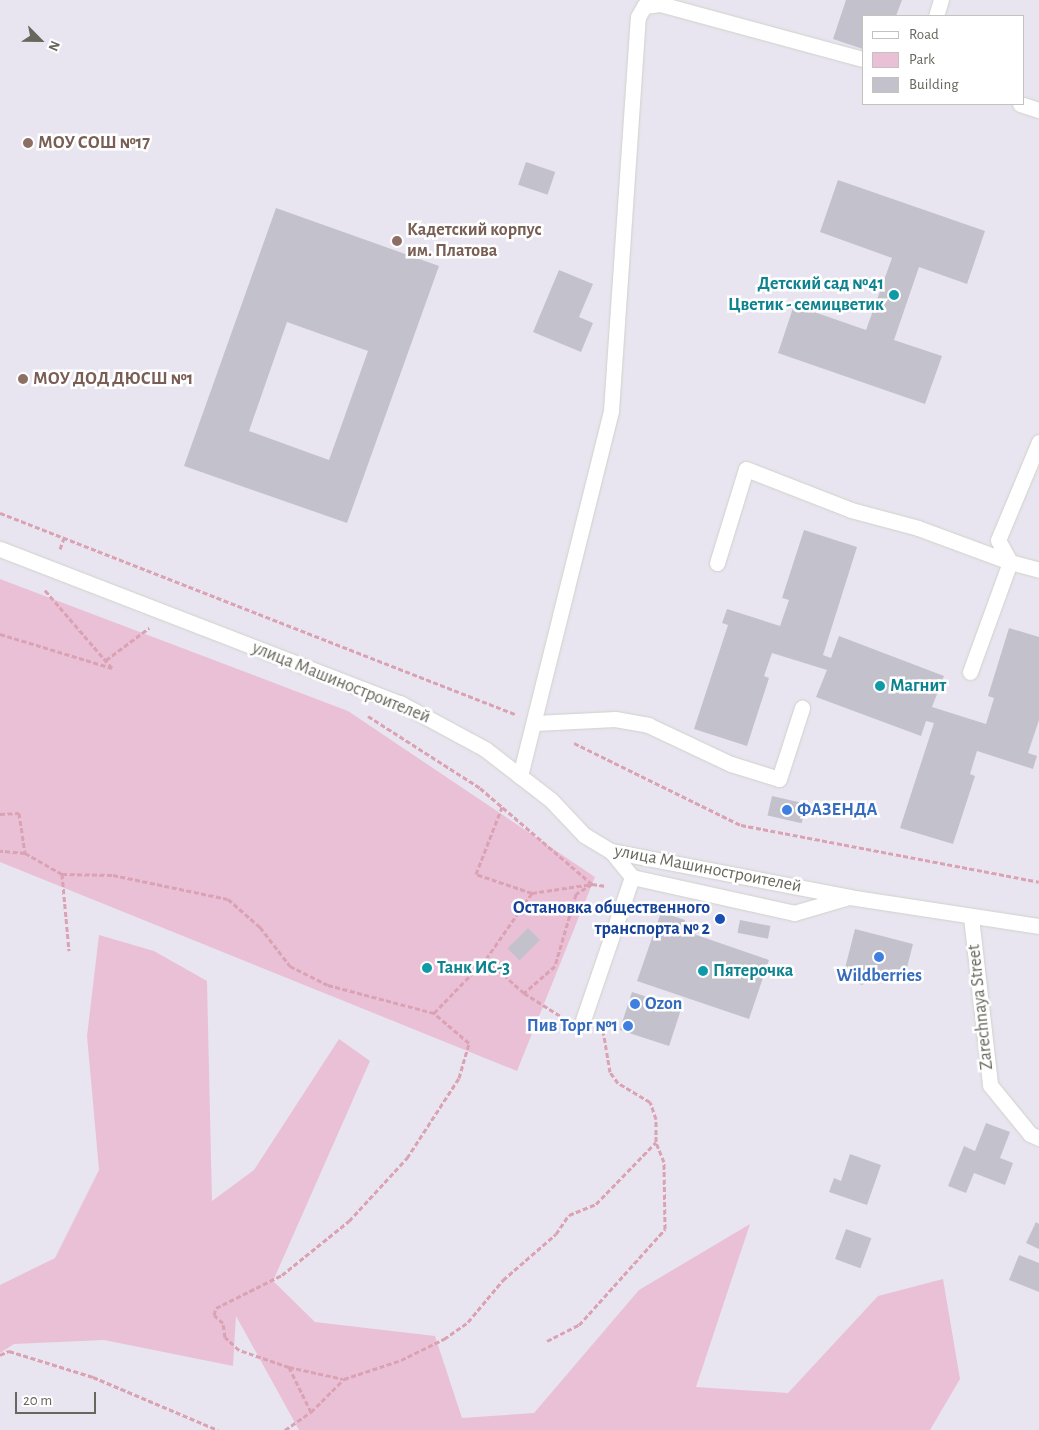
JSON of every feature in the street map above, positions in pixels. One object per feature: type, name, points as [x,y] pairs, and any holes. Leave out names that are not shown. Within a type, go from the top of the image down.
[{"type":"street","points":[[936,15],[941,0]]},
{"type":"street","points":[[520,776],[535,724],[611,411],[638,17],[644,6],[660,4],[862,59]]},
{"type":"street","points":[[1023,105],[1039,110]]},
{"type":"street","points":[[970,672],[1010,562],[998,540],[1039,442]]},
{"type":"street","points":[[717,563],[746,468],[851,510],[918,528],[1010,562],[1039,570]]},
{"type":"street","name":"улица Машиностроителей","points":[[0,549],[400,704],[485,748],[520,776],[584,835],[611,851],[849,897],[1039,926]]},
{"type":"street","points":[[535,724],[615,718],[648,726],[731,764],[779,779],[802,708]]},
{"type":"street","points":[[611,851],[632,877],[794,913],[849,897]]},
{"type":"street","points":[[582,1023],[632,877]]},
{"type":"street","name":"Zarechnaya Street","points":[[971,917],[990,1085],[1030,1134],[1039,1138]]},
{"type":"path","points":[[0,513],[535,724]]},
{"type":"path","points":[[0,635],[112,668],[42,588]]},
{"type":"path","points":[[106,660],[153,624]]},
{"type":"path","points":[[571,741],[740,826],[1039,882]]},
{"type":"path","points":[[434,1013],[486,959],[532,893],[476,874],[502,807],[592,884],[576,894],[555,966],[524,993]]},
{"type":"path","points":[[0,814],[19,813],[25,853]]},
{"type":"path","points":[[0,851],[25,853],[62,874],[113,875],[228,899],[260,927],[290,966],[328,985],[434,1013],[470,1043],[459,1078],[407,1158],[349,1221],[282,1275],[216,1308],[214,1315],[223,1323],[225,1337],[239,1350],[289,1367],[344,1379]]},
{"type":"path","points":[[62,874],[69,951]]},
{"type":"path","points":[[486,959],[524,993],[557,1015],[603,1030],[610,1072],[618,1082],[650,1102],[656,1119],[656,1142],[664,1162],[665,1229],[579,1325],[547,1341]]},
{"type":"path","points":[[285,1430],[311,1412],[344,1379],[401,1360],[444,1339],[468,1322],[503,1280],[556,1234],[569,1216],[596,1204],[656,1142]]},
{"type":"path","points":[[0,1355],[9,1351],[93,1377],[218,1430]]},
{"type":"path","points":[[289,1367],[311,1412]]},
{"type":"green space","points":[[0,579],[348,711],[595,877],[517,1071],[0,862]]},
{"type":"green space","points":[[99,935],[154,951],[207,981],[212,1201],[254,1170],[339,1039],[370,1061],[273,1281],[315,1322],[435,1336],[462,1418],[534,1413],[639,1290],[750,1224],[696,1387],[788,1393],[878,1296],[943,1279],[960,1379],[930,1430],[299,1430],[236,1316],[233,1366],[104,1340],[14,1344],[0,1353],[0,1285],[55,1258],[99,1170],[87,1036]]},
{"type":"building","points":[[846,0],[902,0],[896,15],[862,15],[862,49],[833,39]]},
{"type":"building","points":[[526,162],[555,172],[547,195],[518,185]]},
{"type":"building","name":"Детский сад №41 Цветик - семицветик","points":[[838,180],[985,231],[967,284],[919,267],[894,340],[942,356],[925,404],[778,353],[794,305],[866,330],[892,258],[820,232]]},
{"type":"building","points":[[276,208],[439,266],[347,523],[184,466]],"holes":[[[287,322],[368,351],[329,460],[249,431]]]},
{"type":"building","points":[[559,270],[593,284],[579,317],[593,323],[581,352],[533,332]]},
{"type":"building","points":[[804,530],[857,547],[823,655],[831,658],[839,636],[944,676],[932,707],[986,724],[994,698],[988,696],[1009,628],[1039,637],[1039,720],[1028,753],[1037,756],[1033,769],[977,751],[970,774],[975,776],[953,844],[900,828],[934,723],[926,721],[921,736],[816,697],[827,670],[772,653],[764,676],[769,678],[747,746],[694,729],[728,625],[722,623],[727,609],[780,626],[789,600],[782,598]]},
{"type":"building","name":"ФАЗЕНДА","points":[[772,796],[806,804],[802,823],[768,815]]},
{"type":"building","name":"Пятерочка","points":[[661,912],[685,920],[682,930],[769,960],[749,1019],[637,981]]},
{"type":"building","points":[[740,920],[770,926],[768,939],[738,933]]},
{"type":"building","points":[[528,928],[540,940],[520,961],[507,949]]},
{"type":"building","name":"Wildberries","points":[[855,929],[913,944],[904,979],[867,969],[863,985],[842,980]]},
{"type":"building","points":[[632,992],[681,1008],[669,1046],[620,1030]]},
{"type":"building","points":[[986,1123],[1010,1132],[1000,1158],[1013,1163],[1005,1185],[974,1173],[966,1193],[948,1186],[964,1146],[975,1151]]},
{"type":"building","points":[[850,1154],[881,1165],[867,1205],[829,1192],[834,1178],[841,1181]]},
{"type":"building","points":[[1036,1222],[1039,1224],[1039,1249],[1026,1243]]},
{"type":"building","points":[[846,1229],[871,1238],[860,1268],[835,1259]]},
{"type":"building","points":[[1019,1255],[1039,1263],[1039,1292],[1009,1280]]},
{"type":"place","name":"МОУ СОШ №17","points":[[28,143]]},
{"type":"place","name":"Кадетский корпус им. Платова","points":[[397,241]]},
{"type":"place","name":"Детский сад №41 Цветик - семицветик","points":[[894,295]]},
{"type":"place","name":"МОУ ДОД ДЮСШ №1","points":[[23,379]]},
{"type":"place","name":"Магнит","points":[[880,686]]},
{"type":"place","name":"ФАЗЕНДА","points":[[787,810]]},
{"type":"place","name":"Остановка общественного транспорта № 2","points":[[720,919]]},
{"type":"place","name":"Wildberries","points":[[879,957]]},
{"type":"place","name":"Танк ИС-3","points":[[427,968]]},
{"type":"place","name":"Пятерочка","points":[[703,971]]},
{"type":"place","name":"Ozon","points":[[635,1004]]},
{"type":"place","name":"Пив Торг №1","points":[[628,1026]]}]
